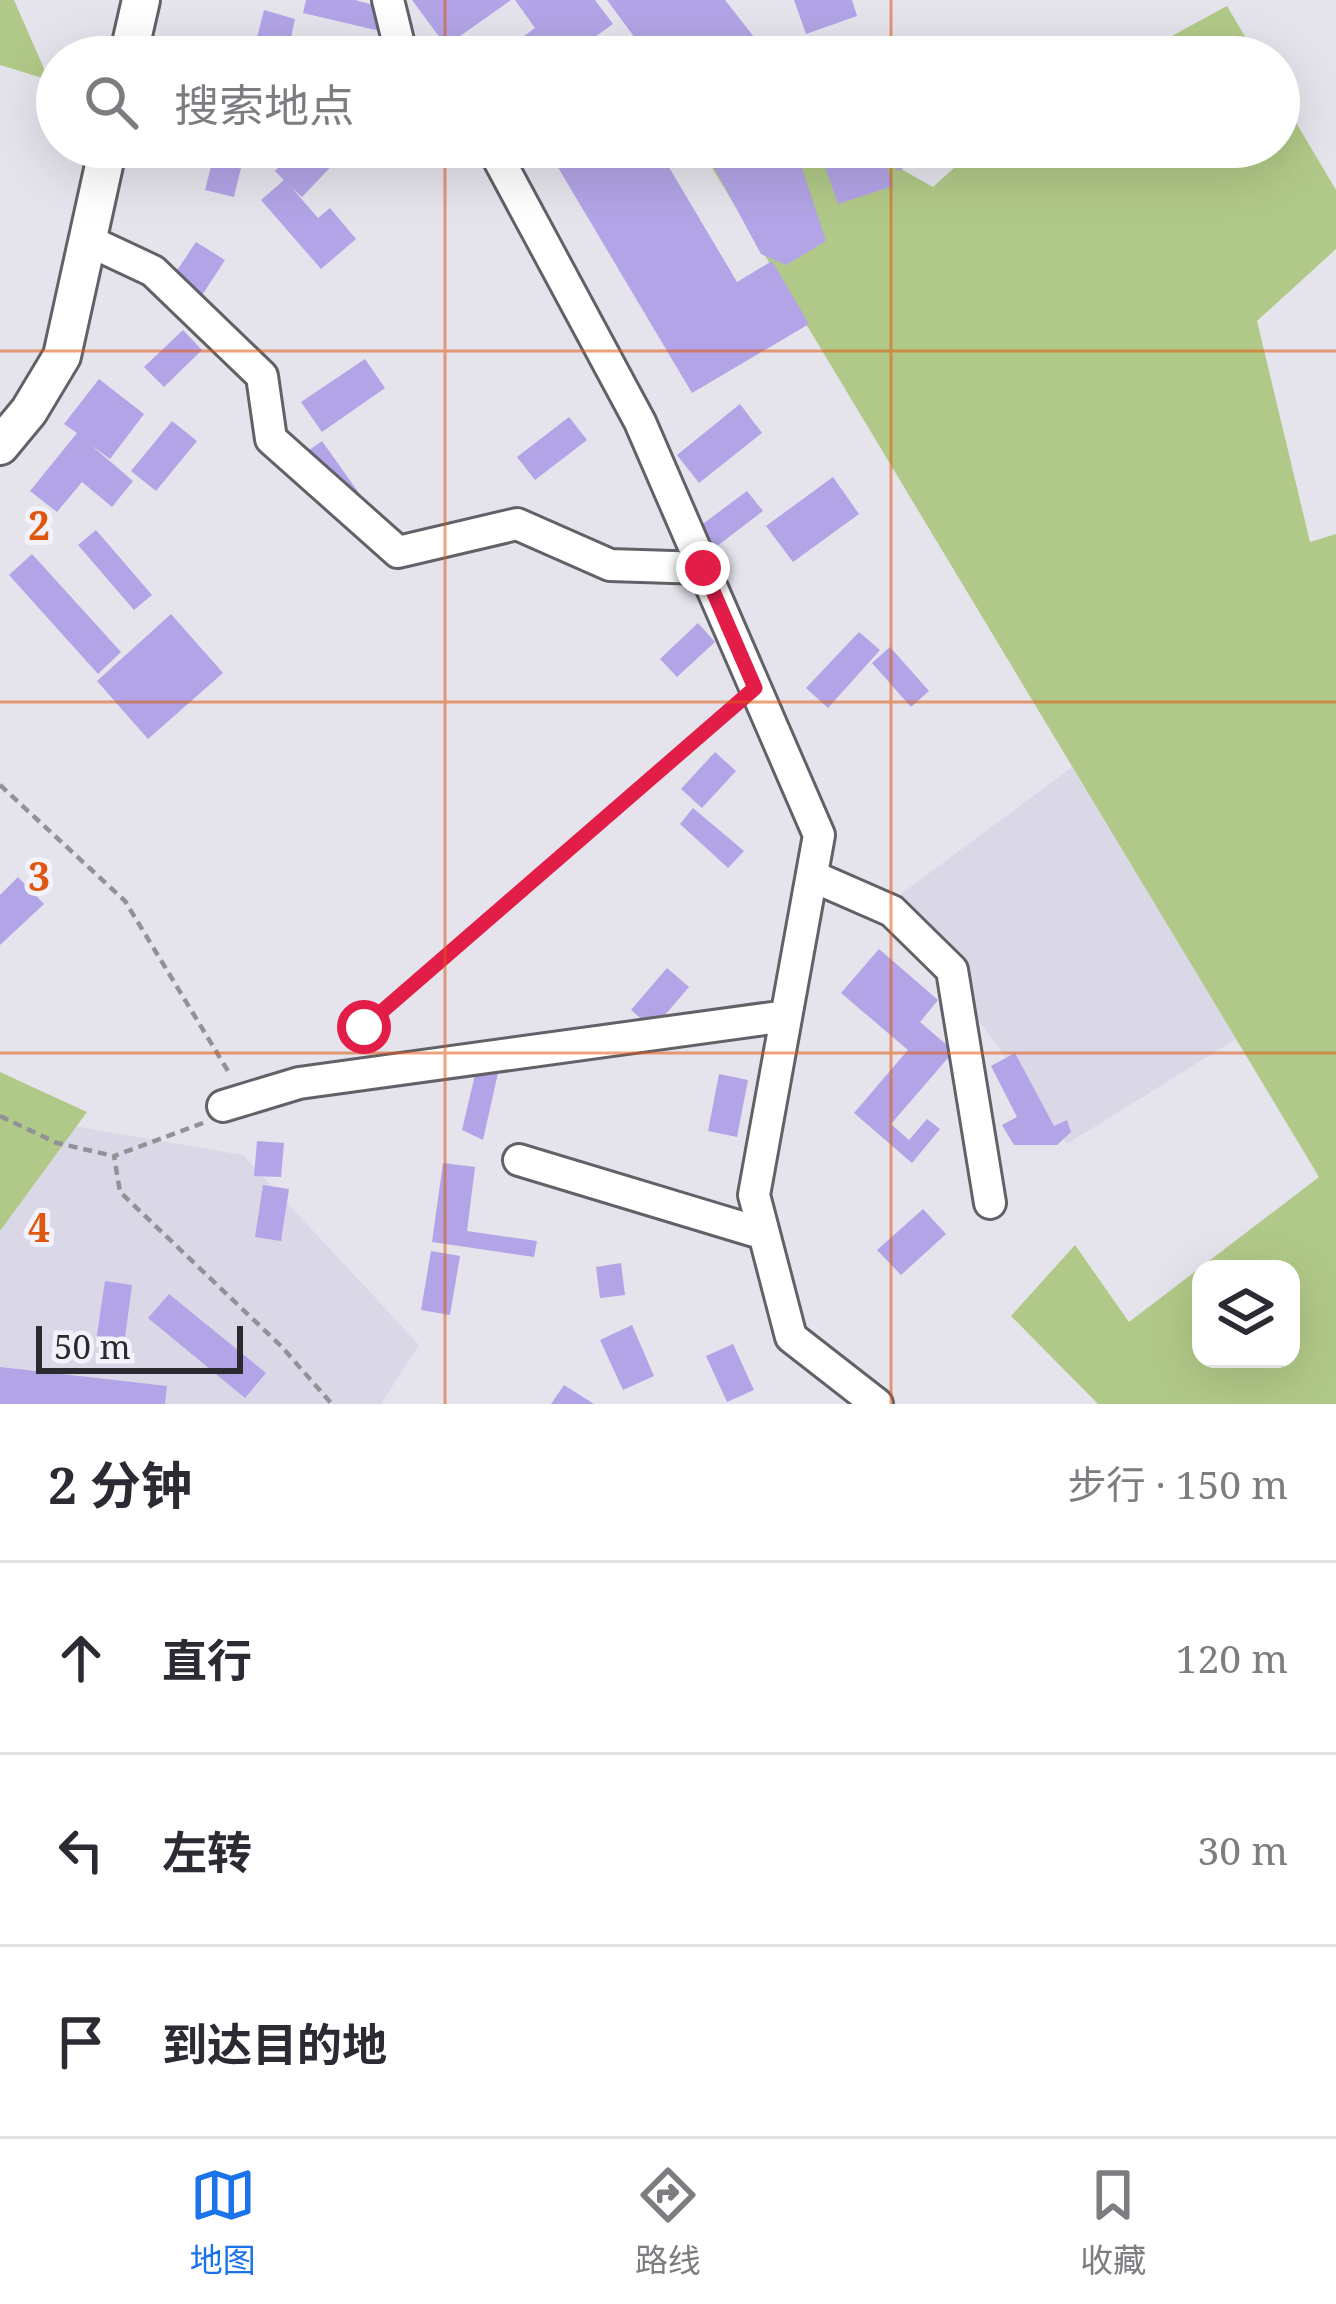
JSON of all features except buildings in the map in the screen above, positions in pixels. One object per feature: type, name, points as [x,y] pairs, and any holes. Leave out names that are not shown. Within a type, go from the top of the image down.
[{"type":"street","points":[[133,36],[141,0]]},
{"type":"street","points":[[388,0],[397,36]]},
{"type":"street","points":[[0,446],[29,411],[62,356],[103,168]]},
{"type":"street","points":[[503,168],[640,422],[819,835],[754,1196],[790,1337],[877,1404]]},
{"type":"street","points":[[87,240],[153,271],[262,376],[271,439],[398,552],[517,524],[610,565],[703,568]]},
{"type":"street","points":[[812,876],[892,911],[952,970],[990,1203]]},
{"type":"street","points":[[223,1106],[299,1083],[786,1016]]},
{"type":"street","points":[[519,1160],[764,1234]]},
{"type":"path","points":[[364,1027],[755,688]]},
{"type":"path","points":[[0,785],[125,901],[228,1071],[221,1117],[114,1156],[57,1143],[0,1116]]},
{"type":"path","points":[[114,1156],[119,1192],[281,1346],[332,1404]]},
{"type":"shaded area","points":[[1072,767],[1236,1039],[1067,1144],[893,900]]},
{"type":"shaded area","points":[[74,1126],[243,1155],[419,1345],[381,1404],[0,1404],[0,1227]]},
{"type":"green space","points":[[0,0],[14,0],[36,50],[36,76],[0,65]]},
{"type":"green space","points":[[1227,6],[1245,36],[1172,36]]},
{"type":"green space","points":[[1300,129],[1336,190],[1336,249],[1257,321],[1310,542],[1336,534],[1336,1404],[1098,1404],[1011,1316],[1075,1245],[1129,1322],[1192,1274],[1192,1368],[1300,1368],[1300,1260],[1210,1260],[1319,1177],[712,168],[899,168],[933,187],[954,168],[1300,168]]},
{"type":"green space","points":[[0,1072],[87,1112],[0,1231]]},
{"type":"route","points":[[364,1027],[755,688],[703,568]]}]
